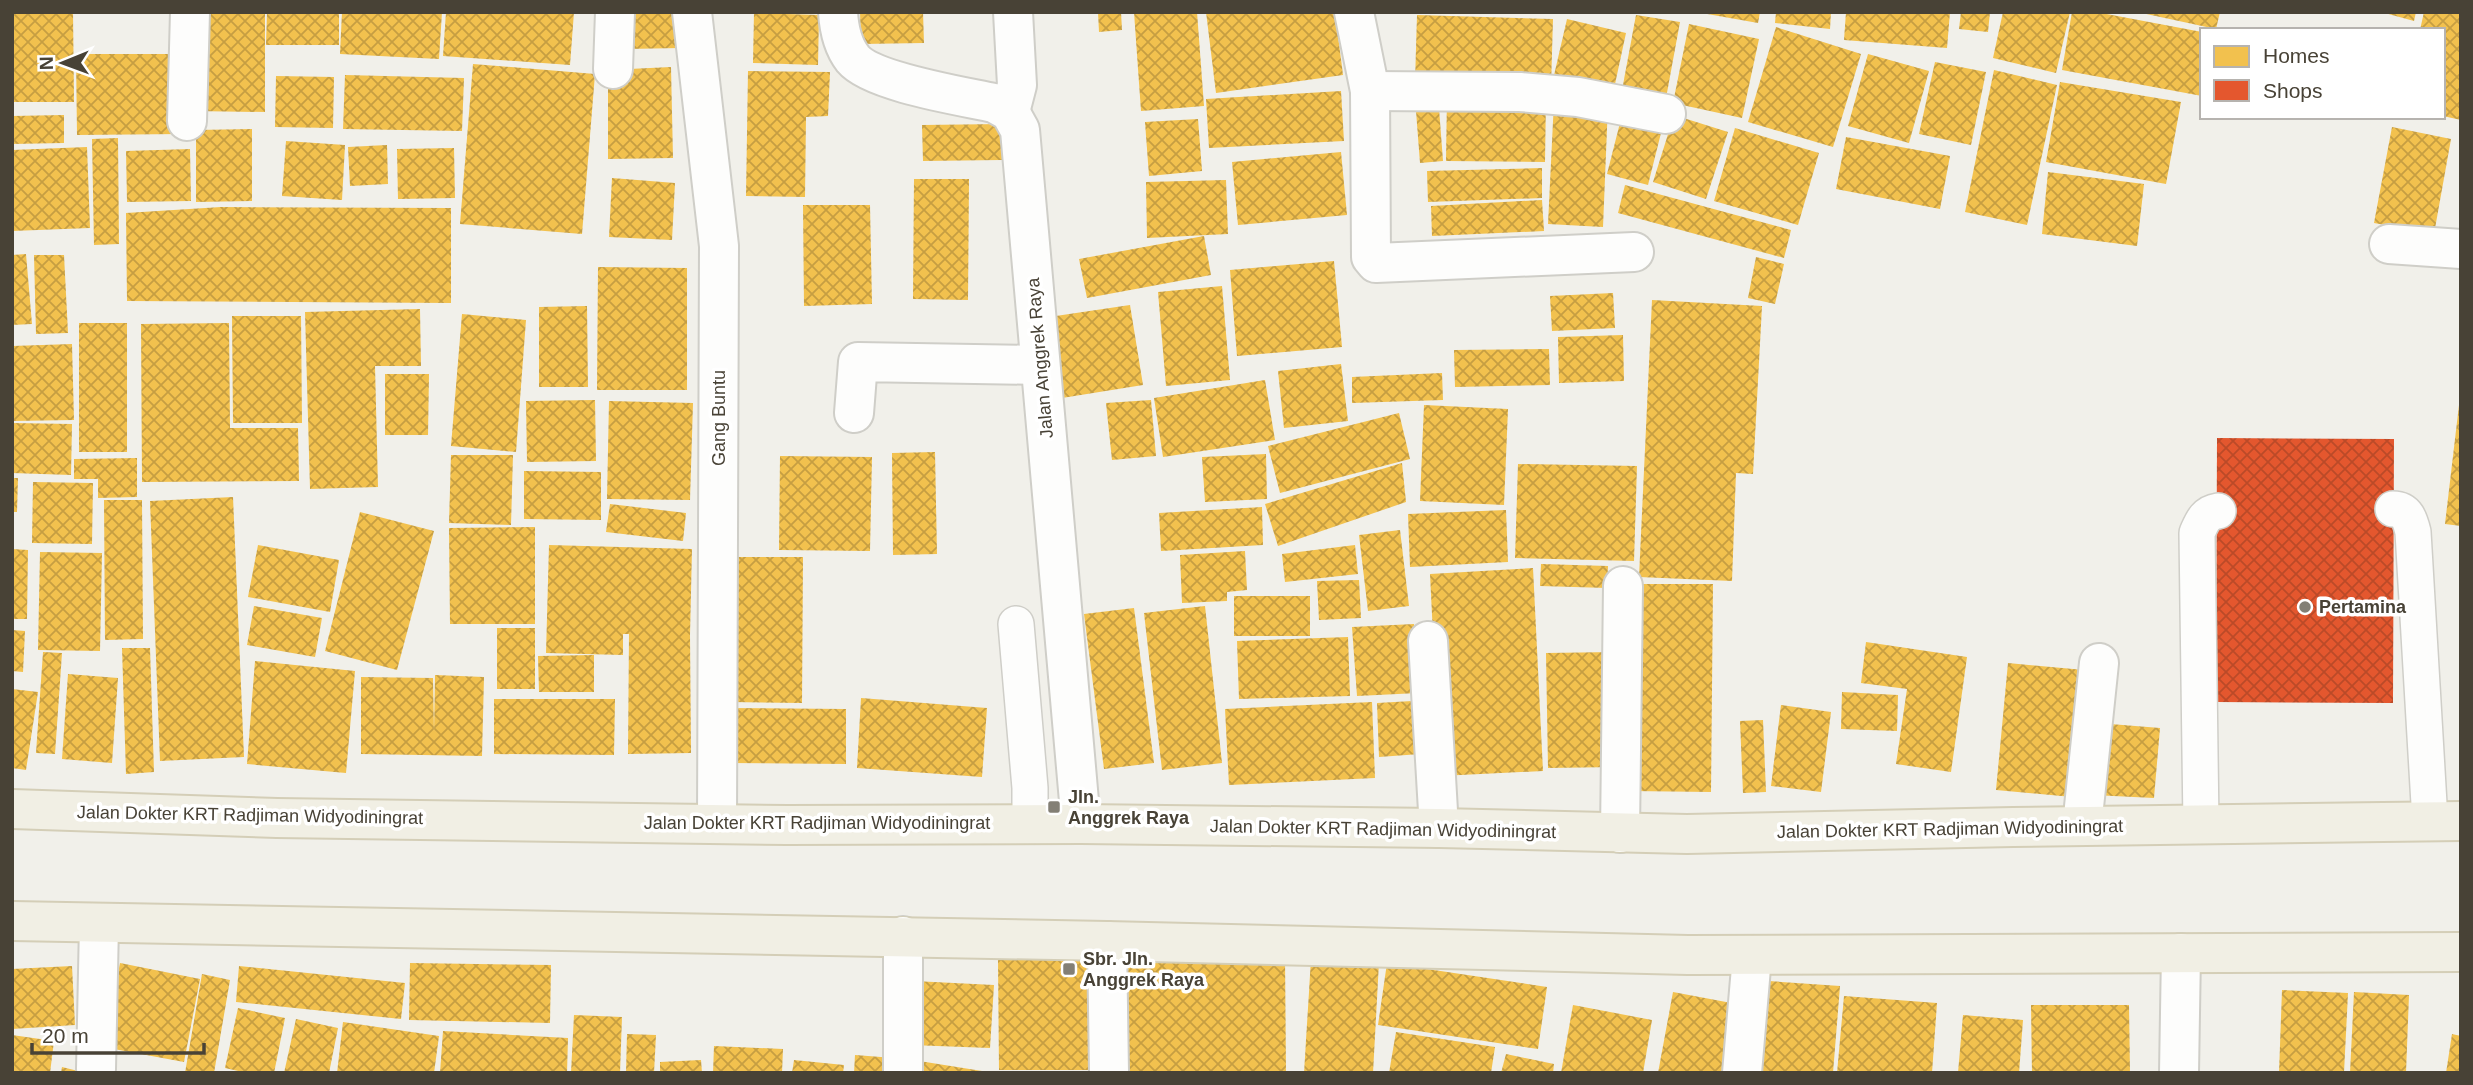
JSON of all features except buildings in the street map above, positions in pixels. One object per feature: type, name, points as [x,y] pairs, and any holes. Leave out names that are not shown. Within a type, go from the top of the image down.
[{"type":"main road","name":"Jalan Dokter KRT Radjiman Widyodiningrat","points":[[12,809],[277,818],[717,824],[1439,828],[1620,834],[2445,821]]},
{"type":"main road","points":[[12,921],[903,936],[1752,956],[2461,952]]},
{"type":"street","points":[[187,121],[190,12]]},
{"type":"street","points":[[613,69],[615,12]]},
{"type":"street","name":"Gang Buntu","points":[[692,12],[719,246],[717,824]]},
{"type":"street","points":[[838,12],[839,33],[853,60],[878,76],[994,103],[1010,112],[1017,85],[1013,12]]},
{"type":"street","points":[[1354,12],[1370,91],[1371,257],[1376,263],[1634,252]]},
{"type":"street","points":[[1370,91],[1544,94],[1600,100],[1666,114]]},
{"type":"street","name":"Jalan Anggrek Raya","points":[[1010,112],[1020,130],[1081,824]]},
{"type":"street","points":[[2389,244],[2461,249]]},
{"type":"street","points":[[854,413],[858,362],[1040,365]]},
{"type":"street","points":[[1620,834],[1623,586]]},
{"type":"street","points":[[1428,640],[1439,828]]},
{"type":"street","points":[[2082,826],[2099,663]]},
{"type":"street","points":[[96,1069],[99,924]]},
{"type":"street","points":[[903,936],[903,1073]]},
{"type":"street","points":[[1107,941],[1109,1073]]},
{"type":"street","points":[[2179,1073],[2181,953]]},
{"type":"street","points":[[1742,1073],[1752,956]]},
{"type":"lane","points":[[2393,509],[2400,509],[2409,517],[2413,532],[2445,821]]},
{"type":"lane","points":[[2201,825],[2197,533],[2202,521],[2210,513],[2218,511]]},
{"type":"lane","points":[[1016,624],[1030,788],[1030,824]]},
{"type":"place","name":"Pertamina","points":[[2305,607]]},
{"type":"place","name":"Jln. Anggrek Raya","points":[[1054,807]]},
{"type":"place","name":"Sbr. Jln. Anggrek Raya","points":[[1069,969]]}]
